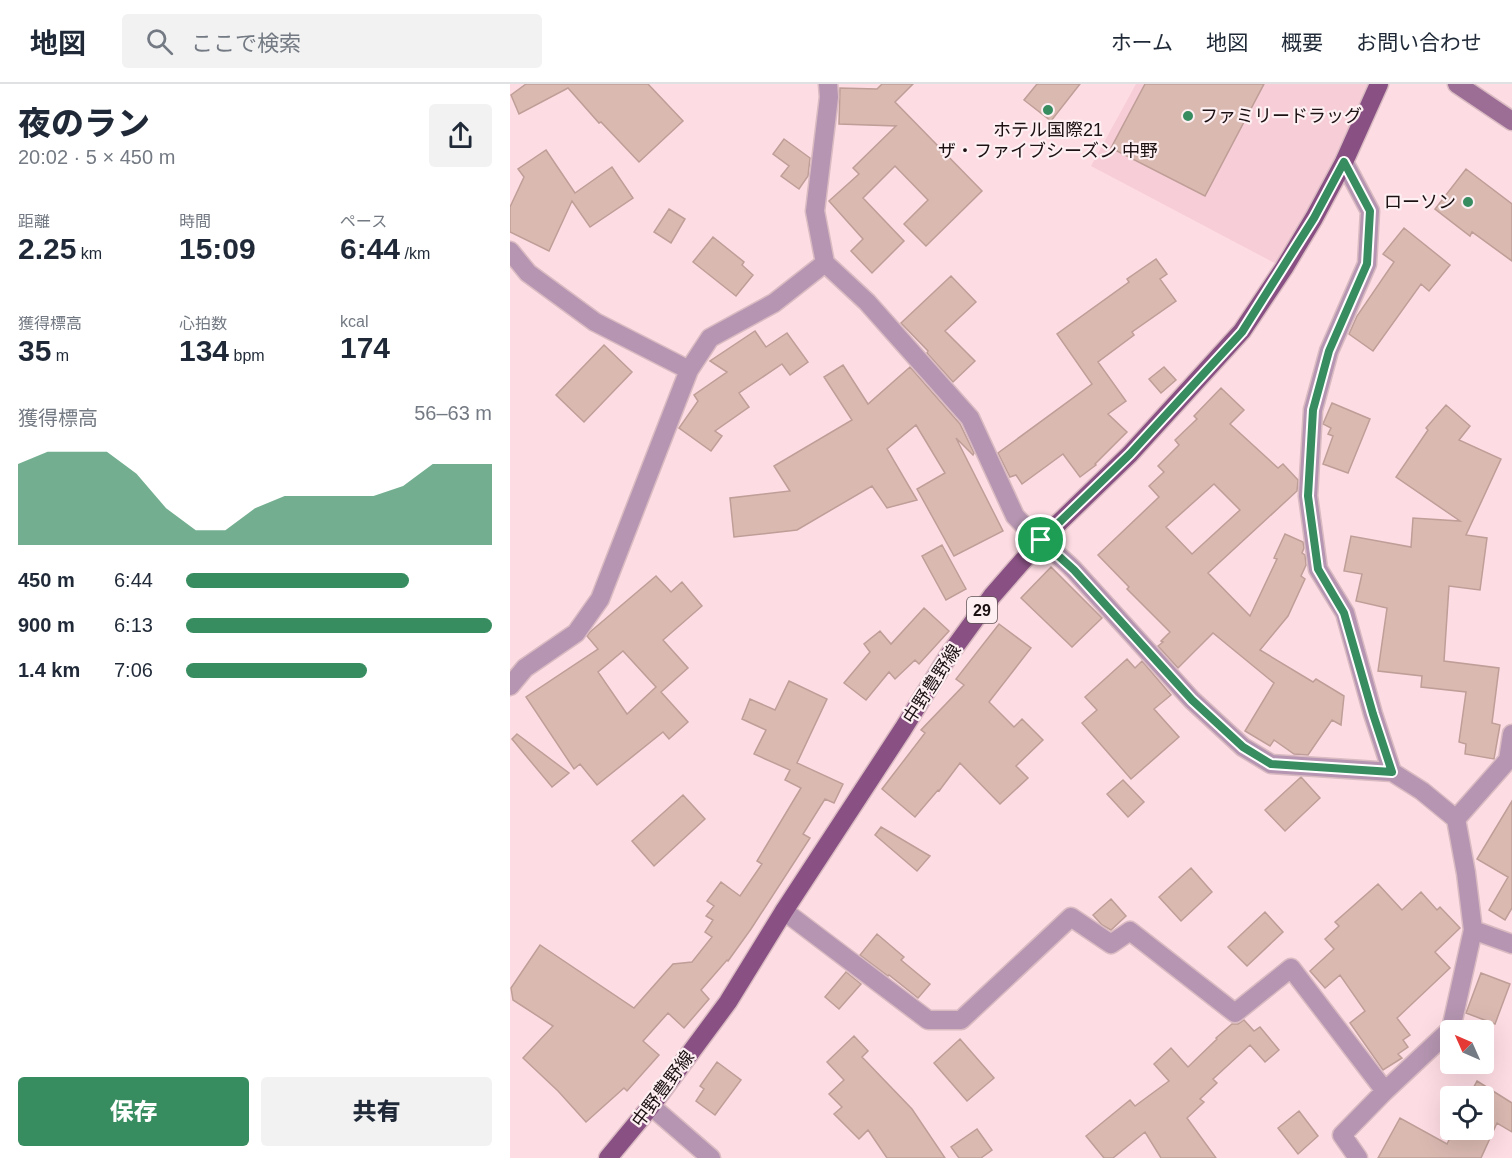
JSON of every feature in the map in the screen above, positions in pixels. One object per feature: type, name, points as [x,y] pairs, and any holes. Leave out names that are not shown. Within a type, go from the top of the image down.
[{"type":"main road","name":"中野豊野線","points":[[608,1158],[651,1106],[728,1002],[949,655],[992,596],[1041,540],[1130,454],[1242,332],[1314,218],[1344,162],[1379,84]]},
{"type":"street","points":[[828,84],[829,97],[815,211],[825,263],[867,302],[970,418],[1015,516],[1074,570],[1192,700],[1243,747],[1271,764],[1392,772],[1422,791],[1456,819],[1473,930],[1451,1029],[1342,1135],[1358,1158]]},
{"type":"street","points":[[1458,84],[1512,121]]},
{"type":"street","points":[[1344,162],[1370,211],[1367,264],[1329,351],[1313,410],[1308,496],[1318,569],[1344,613],[1392,772]]},
{"type":"street","points":[[510,251],[528,273],[594,322],[689,370]]},
{"type":"street","points":[[510,686],[525,668],[576,633],[600,599],[689,370],[710,338],[774,303],[825,263]]},
{"type":"street","points":[[1456,819],[1508,760],[1512,734]]},
{"type":"street","points":[[784,911],[928,1020],[961,1020],[1071,917],[1112,944],[1130,932],[1235,1013],[1291,968],[1385,1091]]},
{"type":"street","points":[[1473,930],[1512,944]]},
{"type":"street","points":[[651,1106],[711,1158]]},
{"type":"shaded area","points":[[1136,84],[1379,84],[1284,268],[1091,166]]},
{"type":"building","points":[[526,84],[648,84],[683,121],[639,162],[601,122],[599,123],[568,88],[519,114],[511,95]]},
{"type":"building","points":[[882,84],[913,84],[895,102],[982,191],[926,246],[904,224],[928,200],[895,166],[863,198],[904,241],[872,273],[851,251],[863,239],[829,201],[859,174],[853,168],[896,126],[839,124],[840,88],[877,89]]},
{"type":"building","name":"ホテル国際21 ザ・ファイブシーズン 中野","points":[[1037,84],[1080,84],[1051,121],[1024,100]]},
{"type":"building","name":"ファミリードラッグ","points":[[1145,84],[1264,84],[1205,196],[1111,148]]},
{"type":"building","points":[[784,139],[810,158],[808,176],[799,189],[781,176],[789,166],[773,154]]},
{"type":"building","points":[[546,150],[575,193],[612,167],[633,198],[590,227],[572,201],[549,251],[510,232],[510,207],[524,177],[518,169]]},
{"type":"building","points":[[1466,169],[1512,204],[1512,261],[1472,232],[1470,236],[1435,209]]},
{"type":"building","points":[[669,209],[685,219],[671,243],[654,232]]},
{"type":"building","points":[[1404,228],[1450,265],[1429,291],[1421,284],[1373,351],[1349,334],[1357,316],[1394,262],[1383,254]]},
{"type":"building","points":[[713,237],[744,262],[742,265],[753,275],[736,296],[693,262]]},
{"type":"building","points":[[1156,259],[1167,274],[1160,279],[1176,301],[1132,332],[1134,335],[1098,362],[1126,401],[1108,414],[1127,432],[1096,465],[1080,477],[1063,454],[1022,484],[1016,475],[1010,477],[998,453],[1092,384],[1057,334],[1129,282],[1127,279]]},
{"type":"building","points":[[951,276],[976,302],[945,331],[975,361],[953,382],[901,323]]},
{"type":"building","points":[[755,331],[766,347],[787,333],[808,362],[790,375],[782,364],[739,393],[749,407],[715,431],[722,436],[711,451],[679,428],[698,401],[694,395],[727,372],[710,361]]},
{"type":"building","points":[[604,345],[632,372],[584,422],[556,395]]},
{"type":"building","points":[[843,365],[868,404],[910,367],[960,424],[973,455],[956,438],[1003,531],[954,556],[917,489],[945,473],[916,425],[887,449],[917,500],[887,508],[872,486],[797,530],[734,537],[730,498],[790,491],[774,466],[852,420],[824,377]]},
{"type":"building","points":[[1164,367],[1176,380],[1161,393],[1149,379]]},
{"type":"building","points":[[1221,388],[1244,410],[1230,424],[1278,468],[1283,464],[1298,480],[1297,491],[1208,573],[1250,616],[1277,559],[1274,558],[1285,534],[1303,542],[1302,553],[1305,555],[1306,565],[1301,576],[1305,579],[1288,616],[1260,650],[1313,682],[1316,679],[1344,696],[1341,725],[1332,720],[1308,755],[1294,754],[1274,740],[1270,746],[1245,731],[1274,683],[1213,633],[1178,668],[1158,646],[1170,632],[1127,589],[1129,587],[1098,555],[1159,497],[1149,486],[1164,472],[1158,466],[1179,445],[1175,440],[1197,419],[1194,416]],"holes":[[[1214,484],[1240,510],[1192,554],[1166,527]]]},
{"type":"building","points":[[1332,403],[1370,419],[1348,473],[1323,464],[1333,436],[1328,434],[1331,428],[1323,424]]},
{"type":"building","points":[[1446,405],[1470,426],[1459,440],[1501,459],[1466,535],[1487,538],[1480,590],[1449,586],[1444,661],[1499,668],[1492,723],[1500,725],[1494,759],[1465,754],[1466,744],[1459,742],[1466,692],[1421,687],[1422,676],[1378,671],[1387,608],[1356,601],[1362,574],[1344,571],[1351,536],[1411,547],[1413,518],[1460,521],[1396,477],[1428,430],[1426,428]]},
{"type":"building","points":[[942,545],[966,589],[946,600],[922,556]]},
{"type":"building","points":[[1051,567],[1102,618],[1072,647],[1021,598]]},
{"type":"building","points":[[656,576],[671,592],[682,582],[702,606],[663,640],[688,668],[661,692],[688,722],[669,739],[663,732],[597,785],[580,764],[574,769],[526,697],[598,649],[587,636]],"holes":[[[623,651],[656,687],[627,714],[598,672]]]},
{"type":"building","points":[[924,608],[949,631],[919,664],[915,660],[895,679],[889,672],[866,700],[844,683],[870,652],[864,644],[880,631],[891,644]]},
{"type":"building","points":[[999,624],[1031,648],[989,702],[1014,727],[1022,719],[1043,740],[1016,766],[1028,778],[1000,804],[960,763],[915,817],[882,789],[925,733],[921,730],[964,685],[956,679]]},
{"type":"building","points":[[1127,659],[1135,668],[1142,661],[1171,695],[1154,709],[1179,737],[1131,779],[1082,723],[1097,710],[1085,697]]},
{"type":"building","points":[[789,681],[827,699],[797,763],[843,784],[834,803],[825,799],[803,834],[810,838],[751,929],[728,961],[701,990],[709,999],[684,1028],[668,1013],[643,1041],[659,1055],[627,1091],[624,1088],[586,1122],[523,1058],[553,1026],[513,1000],[511,988],[540,945],[634,1008],[673,964],[692,962],[712,937],[705,932],[713,920],[706,916],[714,906],[707,901],[721,882],[740,896],[762,864],[757,861],[801,788],[785,780],[790,770],[754,754],[766,730],[742,719],[750,699],[775,710]]},
{"type":"building","points":[[517,734],[569,773],[552,787],[512,739]]},
{"type":"building","points":[[1301,777],[1320,798],[1285,831],[1265,810]]},
{"type":"building","points":[[1123,780],[1144,802],[1128,817],[1107,794]]},
{"type":"building","points":[[683,795],[705,819],[654,866],[632,841]]},
{"type":"building","points":[[1512,801],[1512,908],[1505,920],[1489,910],[1508,877],[1477,859]]},
{"type":"building","points":[[881,827],[930,856],[917,871],[875,835]]},
{"type":"building","points":[[1191,868],[1212,892],[1181,921],[1159,897]]},
{"type":"building","points":[[1378,884],[1402,910],[1421,892],[1437,910],[1440,907],[1460,928],[1435,952],[1450,968],[1397,1018],[1410,1035],[1403,1040],[1408,1047],[1398,1054],[1402,1058],[1383,1070],[1350,1023],[1365,1011],[1340,975],[1325,988],[1310,971],[1334,949],[1325,939],[1339,926],[1335,922]]},
{"type":"building","points":[[1111,899],[1126,916],[1111,930],[1102,925],[1093,915]]},
{"type":"building","points":[[1265,912],[1283,932],[1247,966],[1228,947]]},
{"type":"building","points":[[877,934],[904,957],[901,960],[930,984],[918,998],[860,955]]},
{"type":"building","points":[[846,972],[861,984],[839,1009],[825,997]]},
{"type":"building","points":[[1481,973],[1510,984],[1495,1024],[1494,1020],[1484,1020],[1466,1013]]},
{"type":"building","points":[[1244,1020],[1254,1031],[1260,1027],[1279,1050],[1265,1062],[1250,1045],[1213,1079],[1217,1083],[1200,1099],[1204,1102],[1187,1118],[1216,1158],[1161,1158],[1145,1132],[1113,1158],[1104,1158],[1086,1136],[1130,1100],[1135,1106],[1169,1081],[1154,1064],[1171,1048],[1188,1067],[1232,1024],[1238,1024]]},
{"type":"building","points":[[854,1036],[868,1051],[862,1057],[912,1109],[945,1158],[887,1158],[868,1130],[859,1139],[834,1114],[842,1107],[829,1094],[844,1080],[827,1062]]},
{"type":"building","points":[[960,1039],[994,1078],[967,1101],[934,1063]]},
{"type":"building","points":[[717,1062],[741,1080],[715,1115],[696,1101],[704,1089],[700,1086]]},
{"type":"building","points":[[1477,1081],[1485,1086],[1474,1086]]},
{"type":"building","points":[[1494,1092],[1512,1103],[1512,1132],[1497,1123],[1494,1130]]},
{"type":"building","points":[[1299,1111],[1318,1136],[1298,1154],[1278,1128]]},
{"type":"building","points":[[1400,1118],[1447,1144],[1449,1140],[1489,1140],[1481,1158],[1378,1158]]},
{"type":"building","points":[[977,1129],[992,1150],[981,1158],[959,1158],[951,1147]]},
{"type":"place","name":"ホテル国際21 ザ・ファイブシーズン 中野","points":[[1048,110]]},
{"type":"place","name":"ファミリードラッグ","points":[[1188,116]]},
{"type":"place","name":"ローソン","points":[[1468,202]]},
{"type":"route","points":[[1344,162],[1370,211],[1367,264],[1329,351],[1313,410],[1308,496],[1318,569],[1344,613],[1392,772],[1271,764],[1243,747],[1192,700],[1074,570],[1041,540],[1130,454],[1242,332],[1314,218],[1344,162]]}]
